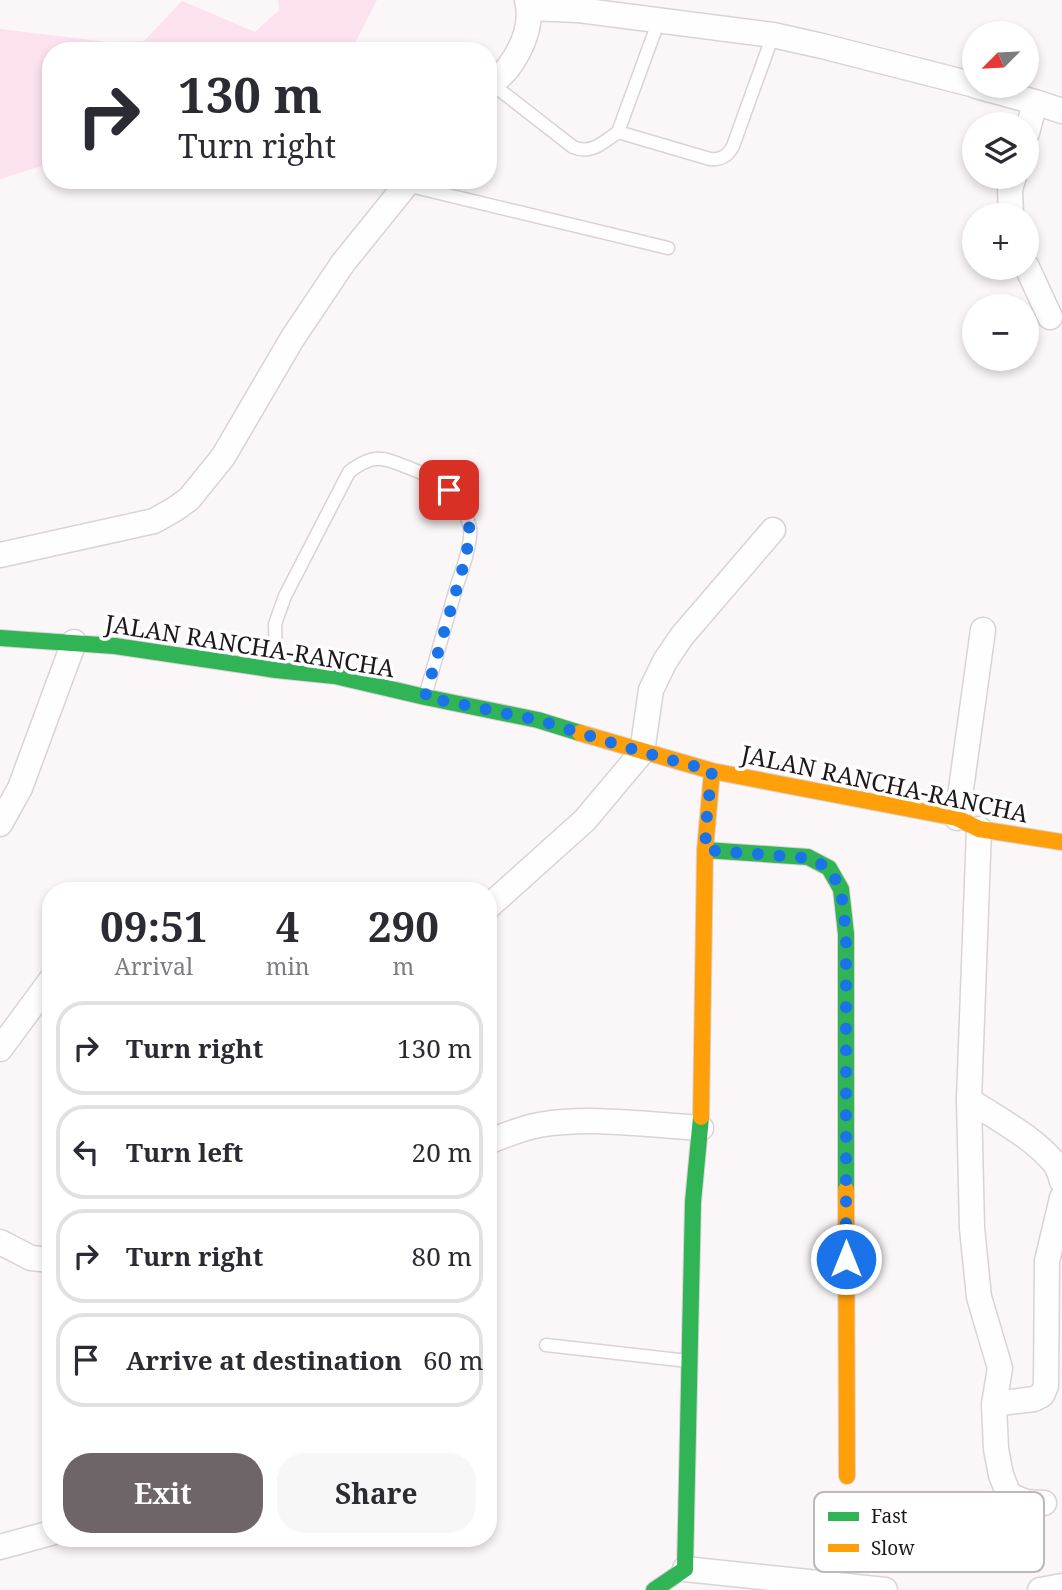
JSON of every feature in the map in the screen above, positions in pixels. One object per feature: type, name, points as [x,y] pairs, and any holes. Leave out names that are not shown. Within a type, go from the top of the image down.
[{"type":"street","points":[[497,79],[519,51],[528,29],[528,4],[773,35],[962,83]]},
{"type":"street","points":[[1020,98],[1062,111]]},
{"type":"street","points":[[1032,112],[1035,102]]},
{"type":"street","points":[[0,555],[155,521],[189,499],[223,457],[292,339],[343,263],[403,189]]},
{"type":"street","points":[[1033,280],[1050,317]]},
{"type":"street","points":[[497,899],[584,820],[642,752],[651,690],[665,661],[682,636],[773,530]]},
{"type":"street","points":[[983,630],[968,824],[972,1228],[979,1297],[1000,1368],[994,1404],[996,1449],[1007,1492]]},
{"type":"street","name":"JALAN RANCHA-RANCHA","points":[[0,638],[74,642],[335,676],[538,720],[712,771],[1062,842]]},
{"type":"street","points":[[0,824],[20,788],[74,642]]},
{"type":"street","points":[[691,1580],[689,1361],[694,1202],[701,1128],[705,850],[712,771]]},
{"type":"street","points":[[705,850],[808,858],[829,868],[841,890],[846,934],[847,1476]]},
{"type":"street","points":[[0,1049],[42,992]]},
{"type":"street","points":[[970,1100],[1022,1134],[1045,1154],[1058,1167],[1062,1181]]},
{"type":"street","points":[[497,1138],[537,1125],[563,1122],[594,1121],[701,1128]]},
{"type":"street","points":[[994,1404],[1034,1399],[1042,1395],[1046,1386],[1047,1261],[1062,1198]]},
{"type":"street","points":[[0,1242],[31,1258],[42,1259]]},
{"type":"street","points":[[0,1547],[42,1535]]},
{"type":"street","points":[[654,1590],[691,1580],[885,1590]]},
{"type":"street","points":[[1040,1590],[1062,1586]]},
{"type":"lane","points":[[497,91],[573,147],[589,150],[597,147],[618,132],[659,20]]},
{"type":"lane","points":[[618,132],[709,159],[724,157],[730,153],[733,146],[773,35]]},
{"type":"lane","points":[[432,189],[668,248]]},
{"type":"lane","points":[[276,670],[275,624],[285,596],[349,472],[363,461],[384,458],[418,471],[449,490],[463,509],[470,530],[466,557],[425,697]]},
{"type":"lane","points":[[546,1345],[689,1361]]},
{"type":"shaded area","points":[[278,0],[377,0],[356,42],[108,42],[144,41],[182,1],[255,32],[279,10]]},
{"type":"shaded area","points":[[0,29],[108,42],[42,42],[42,166],[0,179]]},
{"type":"traffic: fast","points":[[0,638],[115,646],[335,676],[538,720],[580,733]]},
{"type":"traffic: fast","points":[[705,850],[808,857],[829,868],[841,889],[846,934],[846,1190]]},
{"type":"traffic: fast","points":[[654,1590],[685,1569],[693,1202],[701,1117]]},
{"type":"traffic: slow","points":[[580,733],[712,771],[957,818],[979,829],[1062,842]]},
{"type":"traffic: slow","points":[[701,1117],[705,850],[712,771]]},
{"type":"traffic: slow","points":[[846,1190],[847,1476]]},
{"type":"route","points":[[449,490],[463,509],[470,530],[466,557],[425,697],[538,720],[712,771],[705,850],[808,858],[829,868],[841,890],[846,934],[846,1259]]}]
